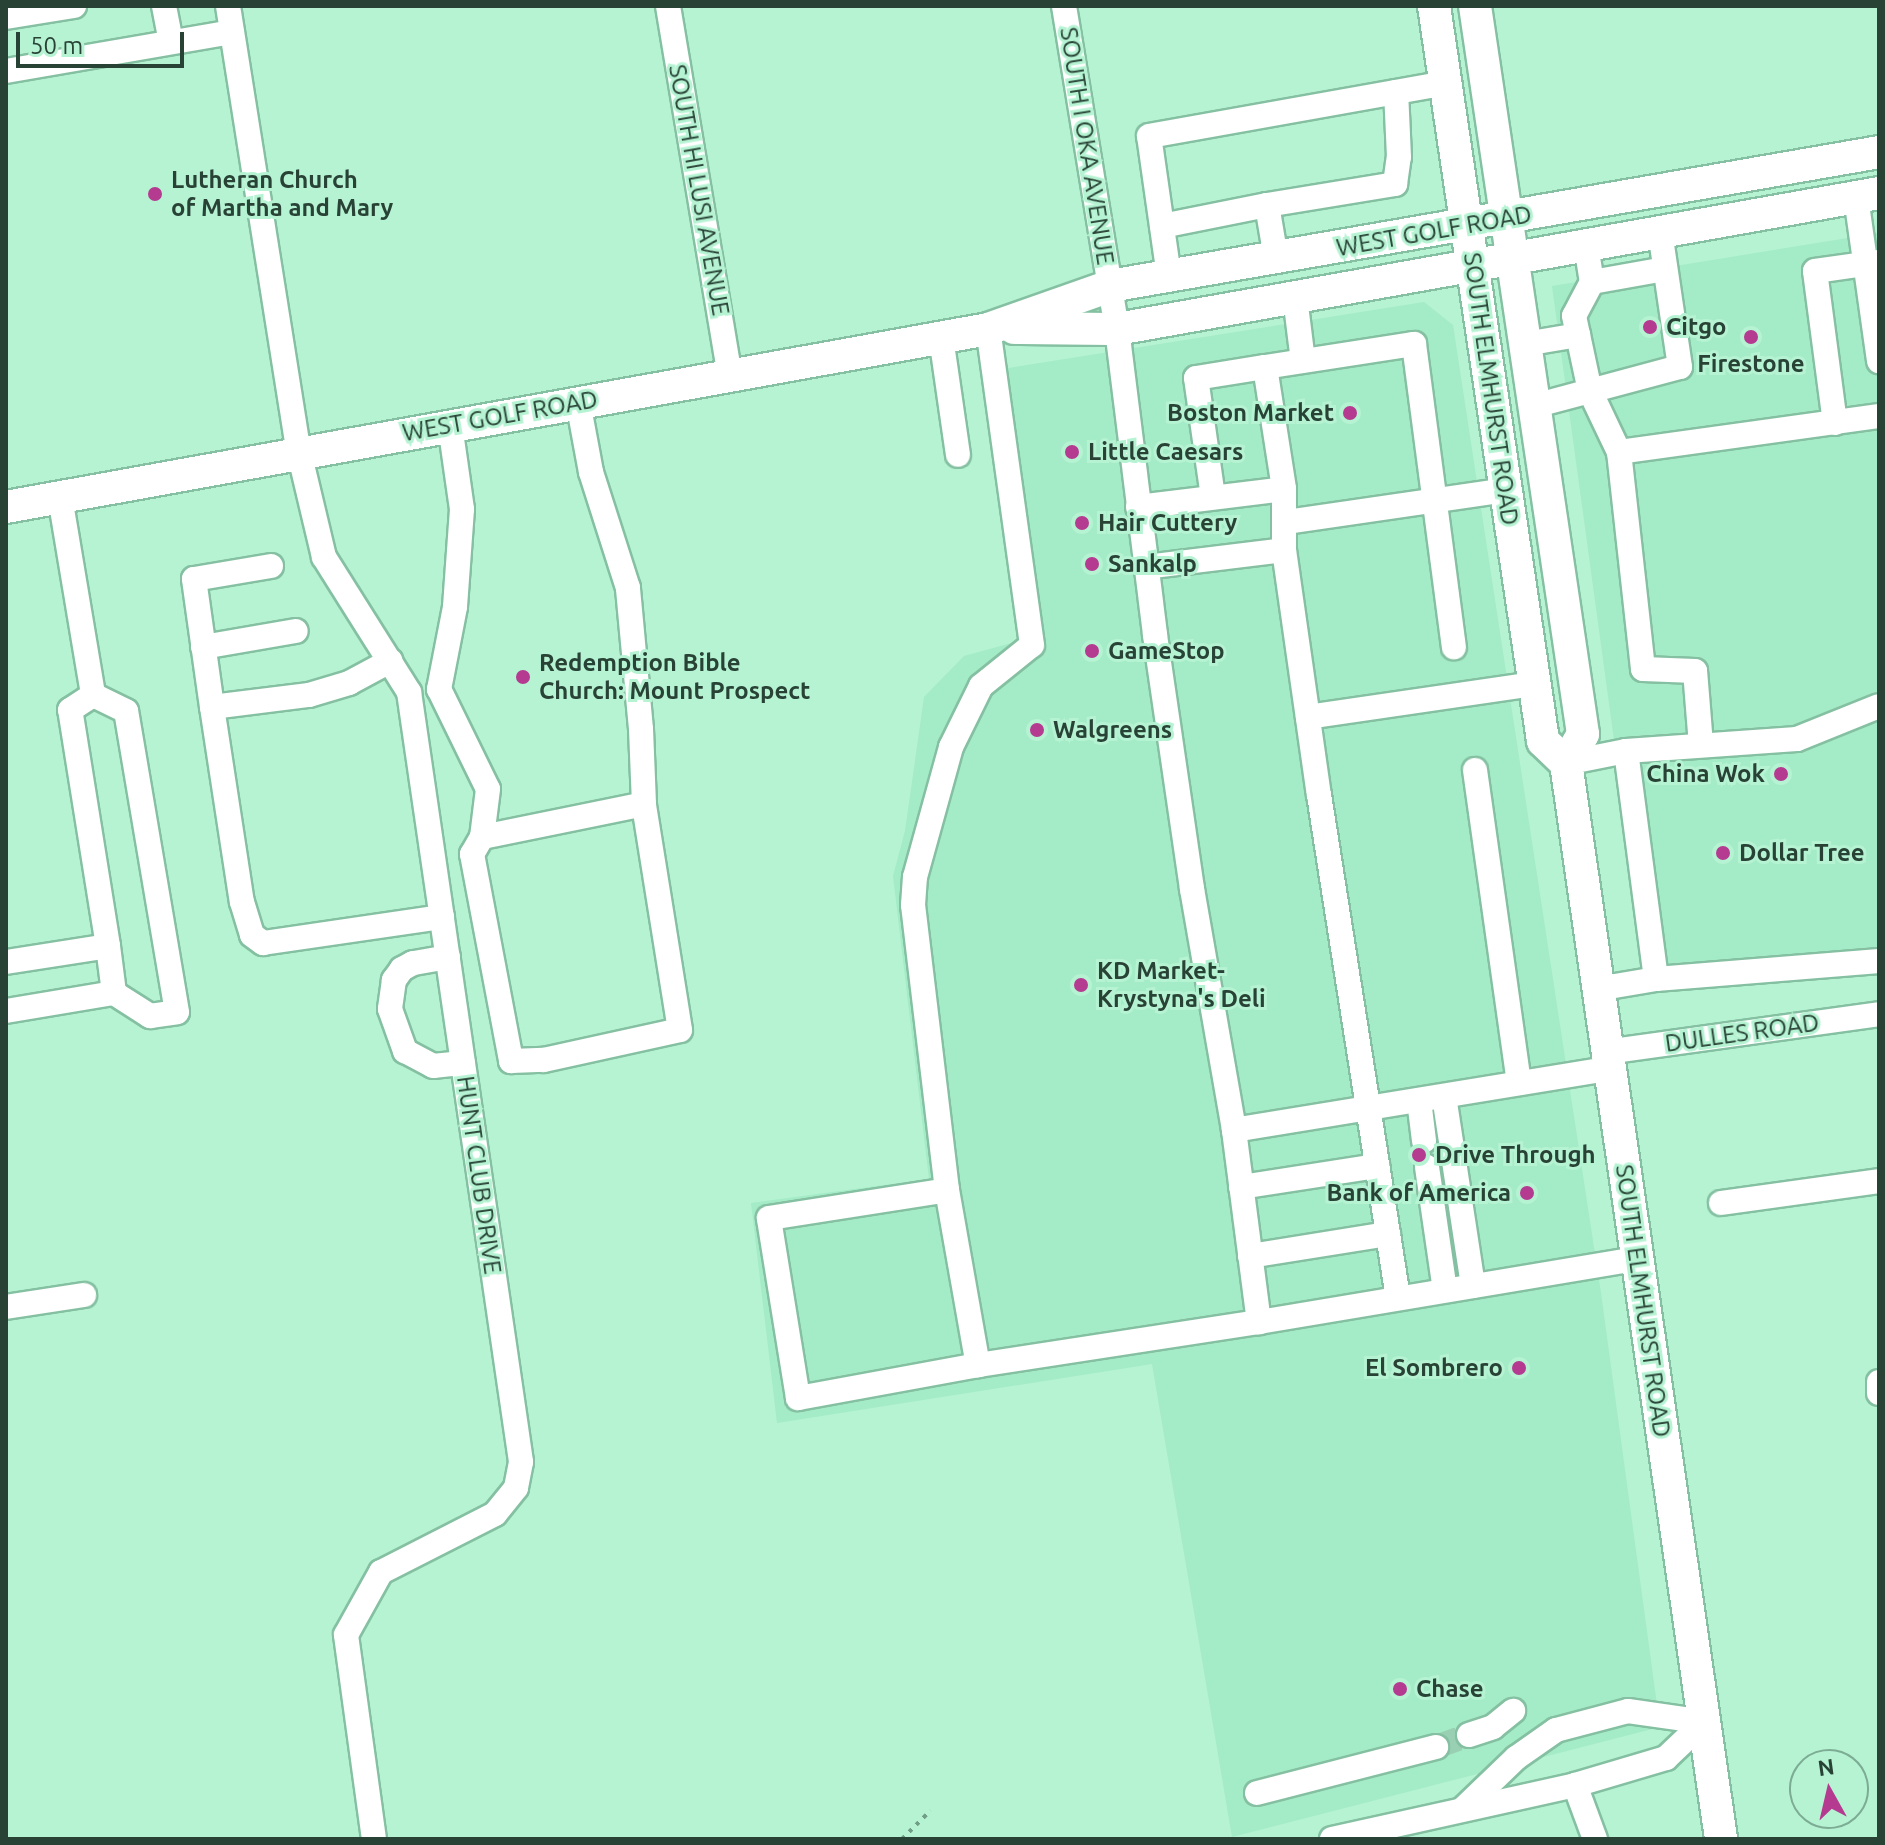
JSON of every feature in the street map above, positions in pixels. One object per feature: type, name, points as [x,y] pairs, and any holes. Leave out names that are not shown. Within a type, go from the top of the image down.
[{"type":"main road","name":"SOUTH ELMHURST ROAD","points":[[1434,6],[1543,741],[1566,763]]},
{"type":"main road","name":"SOUTH ELMHURST ROAD","points":[[1475,6],[1583,734],[1566,763],[1721,1839]]},
{"type":"main road","name":"WEST GOLF ROAD","points":[[6,507],[991,328],[1110,286],[1879,152]]},
{"type":"main road","name":"WEST GOLF ROAD","points":[[991,328],[1117,329],[1867,195]]},
{"type":"street","points":[[6,17],[74,6]]},
{"type":"street","points":[[164,6],[171,41]]},
{"type":"street","name":"HUNT CLUB DRIVE","points":[[228,6],[299,452],[324,557],[409,692],[521,1462],[516,1488],[495,1514],[381,1572],[346,1635],[374,1839]]},
{"type":"street","name":"SOUTH HI LUSI AVENUE","points":[[668,6],[730,375]]},
{"type":"street","name":"SOUTH I OKA AVENUE","points":[[1064,6],[1117,329],[1146,567],[1192,889],[1234,1130],[1259,1322]]},
{"type":"street","points":[[6,71],[232,32]]},
{"type":"street","points":[[1169,276],[1149,136],[1446,83]]},
{"type":"street","points":[[1162,226],[1395,184],[1399,157],[1396,92]]},
{"type":"street","points":[[1867,195],[1879,361]]},
{"type":"street","points":[[1267,205],[1276,258]]},
{"type":"street","points":[[1534,406],[1680,367],[1660,232]]},
{"type":"street","points":[[1586,245],[1592,282],[1574,316],[1590,391],[1619,452],[1643,669],[1695,671],[1701,745]]},
{"type":"street","points":[[1835,423],[1815,271],[1872,263]]},
{"type":"street","points":[[1592,282],[1665,269]]},
{"type":"street","points":[[1295,297],[1303,361]]},
{"type":"street","points":[[978,1365],[947,1190],[913,905],[915,877],[951,747],[981,686],[1032,645],[991,328]]},
{"type":"street","points":[[1525,344],[1578,335]]},
{"type":"street","points":[[941,337],[958,455]]},
{"type":"street","points":[[1213,497],[1196,378],[1414,344],[1454,647]]},
{"type":"street","points":[[1265,367],[1284,489],[1287,522],[1284,550],[1398,1298]]},
{"type":"street","points":[[450,425],[462,509],[455,607],[439,689],[488,789],[482,837],[472,854],[511,1061],[544,1060],[680,1030],[644,804],[641,729],[628,588],[591,472],[578,402]]},
{"type":"street","points":[[1619,452],[1879,416]]},
{"type":"street","points":[[1138,507],[1284,489]]},
{"type":"street","points":[[1287,522],[1506,490]]},
{"type":"street","points":[[60,497],[93,695]]},
{"type":"street","points":[[1146,567],[1284,550]]},
{"type":"street","points":[[271,566],[194,579],[242,902],[252,935],[263,943],[442,917]]},
{"type":"street","points":[[203,647],[296,631]]},
{"type":"street","points":[[212,707],[309,695],[349,683],[390,661]]},
{"type":"street","points":[[1308,717],[1535,684]]},
{"type":"street","points":[[93,695],[70,710],[114,993]]},
{"type":"street","points":[[6,1011],[114,993],[150,1016],[177,1012],[126,711],[93,695]]},
{"type":"street","points":[[1566,763],[1626,751],[1797,739],[1879,706]]},
{"type":"street","points":[[1626,751],[1656,979]]},
{"type":"street","points":[[1475,770],[1519,1083]]},
{"type":"street","points":[[482,837],[644,804]]},
{"type":"street","points":[[6,962],[108,946]]},
{"type":"street","points":[[448,957],[413,963],[402,969],[394,980],[390,1009],[405,1051],[433,1066],[463,1063]]},
{"type":"street","points":[[1597,989],[1656,979],[1879,961]]},
{"type":"street","name":"DULLES ROAD","points":[[1234,1130],[1519,1083],[1607,1061],[1879,1014]]},
{"type":"street","points":[[1444,1096],[1473,1286]]},
{"type":"street","points":[[1419,1100],[1424,1141]]},
{"type":"street","points":[[1241,1187],[1377,1166]]},
{"type":"street","points":[[1427,1167],[1445,1290]]},
{"type":"street","points":[[1721,1203],[1879,1181]]},
{"type":"street","points":[[947,1190],[769,1218],[798,1398],[978,1365],[1636,1259]]},
{"type":"street","points":[[1250,1256],[1388,1234]]},
{"type":"street","points":[[6,1307],[84,1295]]},
{"type":"street","points":[[1469,1735],[1493,1727],[1513,1711]]},
{"type":"street","points":[[1464,1808],[1516,1758],[1556,1730],[1628,1711],[1704,1722]]},
{"type":"street","points":[[1332,1839],[1575,1785],[1666,1758],[1704,1722]]},
{"type":"street","points":[[1257,1793],[1436,1747]]},
{"type":"street","points":[[1575,1785],[1595,1839]]},
{"type":"path","points":[[902,1839],[930,1811]]},
{"type":"shaded area","points":[[1879,233],[1879,954],[1646,974],[1552,286]]},
{"type":"shaded area","points":[[1424,302],[1453,325],[1601,1293],[1660,1727],[1232,1837],[1152,1364],[777,1423],[751,1203],[929,1179],[893,876],[905,831],[924,697],[964,656],[1026,639],[996,370]]},
{"type":"tunnel","points":[[1436,1747],[1469,1735]]},
{"type":"place","name":"Lutheran Church of Martha and Mary","points":[[155,194]]},
{"type":"place","name":"Citgo","points":[[1650,327]]},
{"type":"place","name":"Firestone","points":[[1751,337]]},
{"type":"place","name":"Boston Market","points":[[1350,413]]},
{"type":"place","name":"Little Caesars","points":[[1072,452]]},
{"type":"place","name":"Hair Cuttery","points":[[1082,523]]},
{"type":"place","name":"Sankalp","points":[[1092,564]]},
{"type":"place","name":"GameStop","points":[[1092,651]]},
{"type":"place","name":"Redemption Bible Church: Mount Prospect","points":[[523,677]]},
{"type":"place","name":"Walgreens","points":[[1037,730]]},
{"type":"place","name":"China Wok","points":[[1781,774]]},
{"type":"place","name":"Dollar Tree","points":[[1723,853]]},
{"type":"place","name":"KD Market- Krystyna's Deli","points":[[1081,985]]},
{"type":"place","name":"Drive Through","points":[[1419,1155]]},
{"type":"place","name":"Bank of America","points":[[1527,1193]]},
{"type":"place","name":"El Sombrero","points":[[1519,1368]]},
{"type":"place","name":"Chase","points":[[1400,1689]]}]
